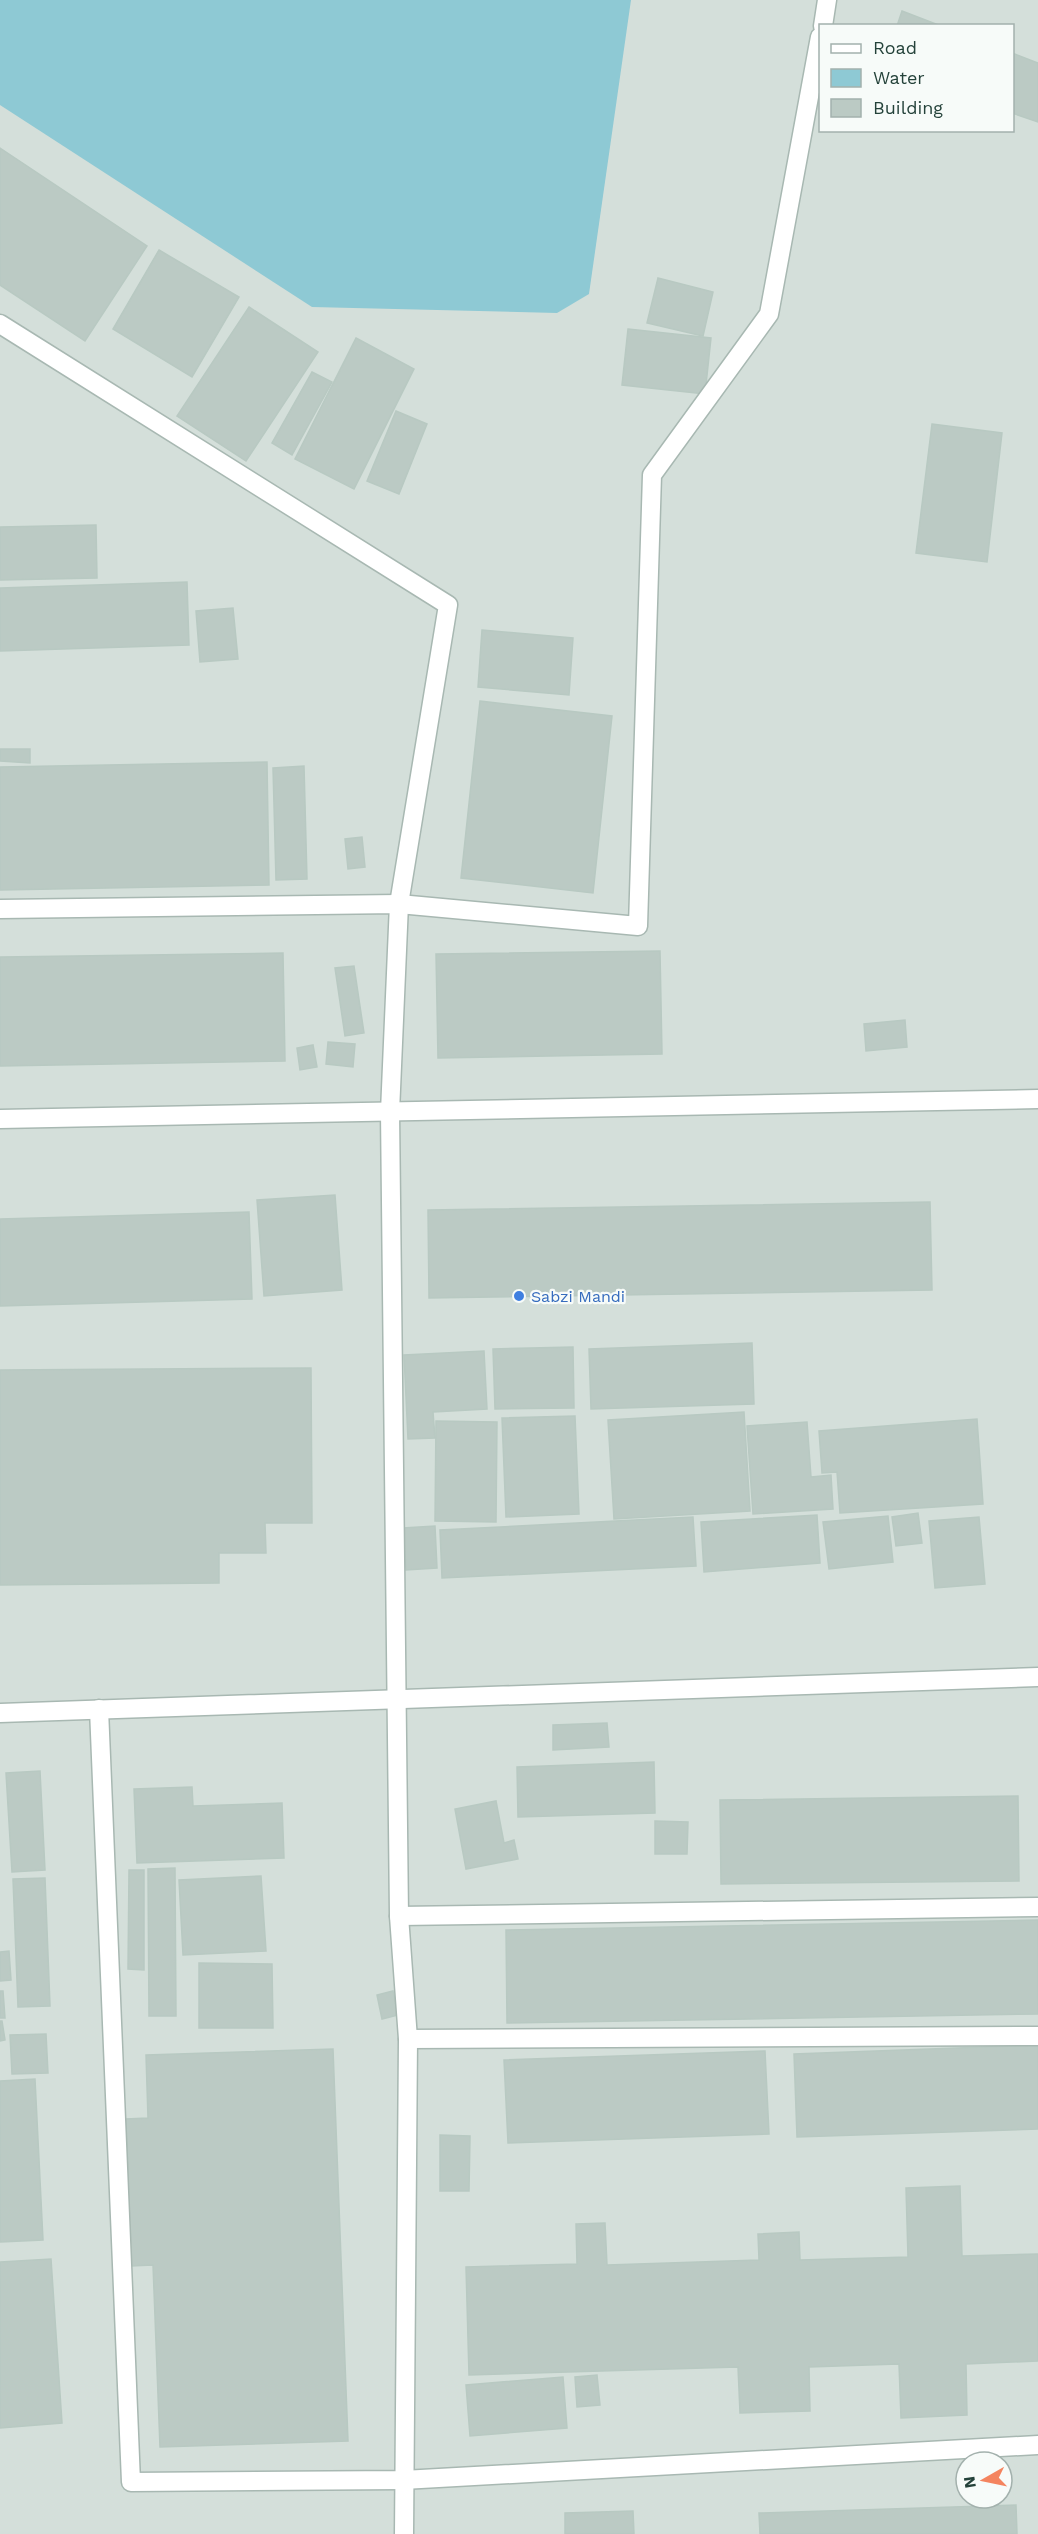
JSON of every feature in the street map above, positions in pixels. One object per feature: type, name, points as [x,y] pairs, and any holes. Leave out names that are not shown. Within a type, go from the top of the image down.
[{"type":"street","points":[[823,24],[827,0]]},
{"type":"street","points":[[0,909],[399,904],[638,926],[652,474],[769,314],[819,42]]},
{"type":"street","points":[[0,324],[448,605],[399,904],[390,1112],[399,1916],[408,2038],[404,2534]]},
{"type":"street","points":[[0,1119],[1038,1099]]},
{"type":"street","points":[[0,1713],[1038,1677]]},
{"type":"street","points":[[99,1709],[131,2482],[404,2480],[1038,2445]]},
{"type":"street","points":[[399,1916],[1038,1908]]},
{"type":"street","points":[[408,2038],[1038,2036]]},
{"type":"shaded area","name":"Sabzi Mandi","points":[[0,0],[1038,0],[1038,2534],[0,2534]]},
{"type":"water","points":[[0,0],[631,0],[589,294],[557,313],[312,307],[0,105]]},
{"type":"building","points":[[902,11],[936,24],[898,24]]},
{"type":"building","points":[[1014,54],[1038,63],[1038,122],[1014,114]]},
{"type":"building","points":[[0,148],[147,246],[85,341],[0,285]]},
{"type":"building","points":[[159,250],[239,297],[192,377],[113,329]]},
{"type":"building","points":[[658,278],[713,292],[703,336],[647,323]]},
{"type":"building","points":[[249,307],[318,352],[246,461],[177,416]]},
{"type":"building","points":[[628,329],[711,338],[705,394],[622,385]]},
{"type":"building","points":[[356,338],[414,369],[354,489],[295,459]]},
{"type":"building","points":[[312,372],[332,382],[292,455],[272,443]]},
{"type":"building","points":[[396,411],[427,424],[399,494],[367,481]]},
{"type":"building","points":[[932,424],[1002,433],[987,562],[916,553]]},
{"type":"building","points":[[96,525],[97,578],[0,580],[0,527]]},
{"type":"building","points":[[187,582],[189,645],[0,651],[0,588]]},
{"type":"building","points":[[233,608],[238,659],[200,662],[196,611]]},
{"type":"building","points":[[482,630],[573,638],[569,695],[478,687]]},
{"type":"building","points":[[480,701],[612,716],[593,893],[461,878]]},
{"type":"building","points":[[0,749],[30,749],[30,763],[0,761]]},
{"type":"building","points":[[267,762],[269,885],[0,890],[0,767]]},
{"type":"building","points":[[304,766],[307,879],[276,880],[273,768]]},
{"type":"building","points":[[362,837],[365,867],[348,869],[345,839]]},
{"type":"building","points":[[660,951],[662,1054],[438,1058],[436,954]]},
{"type":"building","points":[[283,953],[285,1061],[0,1066],[0,957]]},
{"type":"building","points":[[354,966],[364,1033],[345,1036],[335,968]]},
{"type":"building","points":[[905,1020],[907,1047],[866,1051],[864,1024]]},
{"type":"building","points":[[328,1042],[355,1044],[353,1067],[326,1064]]},
{"type":"building","points":[[313,1045],[317,1067],[300,1070],[297,1048]]},
{"type":"building","points":[[335,1195],[342,1290],[264,1296],[257,1200]]},
{"type":"building","points":[[930,1202],[932,1290],[429,1298],[428,1210]]},
{"type":"building","points":[[249,1212],[252,1299],[0,1306],[0,1219]]},
{"type":"building","points":[[752,1343],[754,1404],[591,1409],[589,1349]]},
{"type":"building","points":[[573,1347],[574,1408],[495,1409],[493,1349]]},
{"type":"building","points":[[484,1351],[487,1409],[433,1412],[435,1438],[408,1439],[404,1355]]},
{"type":"building","points":[[311,1368],[312,1523],[265,1523],[266,1553],[219,1553],[219,1583],[0,1585],[0,1370]]},
{"type":"building","points":[[744,1412],[750,1511],[614,1519],[608,1420]]},
{"type":"building","points":[[575,1416],[579,1514],[506,1517],[502,1418]]},
{"type":"building","points":[[977,1419],[983,1504],[840,1513],[837,1472],[822,1473],[819,1431]]},
{"type":"building","points":[[436,1421],[497,1422],[496,1522],[435,1521]]},
{"type":"building","points":[[807,1422],[811,1477],[831,1475],[833,1509],[753,1514],[747,1426]]},
{"type":"building","points":[[918,1513],[922,1543],[896,1546],[892,1517]]},
{"type":"building","points":[[817,1515],[820,1563],[704,1572],[701,1522]]},
{"type":"building","points":[[888,1516],[893,1562],[829,1569],[823,1522]]},
{"type":"building","points":[[693,1517],[696,1566],[442,1578],[440,1530]]},
{"type":"building","points":[[979,1517],[985,1584],[935,1588],[929,1521]]},
{"type":"building","points":[[435,1526],[437,1568],[406,1570],[403,1528]]},
{"type":"building","points":[[607,1723],[609,1747],[553,1750],[553,1725]]},
{"type":"building","points":[[654,1762],[655,1813],[518,1817],[517,1767]]},
{"type":"building","points":[[40,1771],[45,1870],[12,1872],[6,1773]]},
{"type":"building","points":[[192,1787],[193,1806],[282,1803],[284,1858],[137,1863],[134,1789]]},
{"type":"building","points":[[1018,1796],[1019,1881],[721,1884],[720,1800]]},
{"type":"building","points":[[496,1801],[504,1843],[514,1840],[518,1859],[466,1869],[455,1809]]},
{"type":"building","points":[[655,1821],[688,1822],[687,1854],[655,1854]]},
{"type":"building","points":[[175,1868],[176,2016],[149,2016],[148,1869]]},
{"type":"building","points":[[129,1870],[144,1870],[144,1970],[128,1969]]},
{"type":"building","points":[[261,1876],[266,1951],[183,1955],[179,1880]]},
{"type":"building","points":[[45,1878],[50,2006],[18,2007],[13,1879]]},
{"type":"building","points":[[1038,1920],[1038,2014],[507,2023],[506,1930]]},
{"type":"building","points":[[9,1951],[11,1980],[0,1981],[0,1952]]},
{"type":"building","points":[[199,1963],[272,1964],[273,2028],[199,2028]]},
{"type":"building","points":[[0,1991],[3,1991],[5,2018],[0,2018]]},
{"type":"building","points":[[393,1991],[398,2015],[382,2019],[377,1995]]},
{"type":"building","points":[[0,2021],[2,2021],[5,2040],[0,2041]]},
{"type":"building","points":[[46,2034],[48,2073],[12,2074],[10,2035]]},
{"type":"building","points":[[1038,2045],[1038,2129],[797,2137],[794,2054]]},
{"type":"building","points":[[333,2049],[348,2441],[160,2447],[153,2265],[131,2266],[126,2119],[148,2118],[146,2055]]},
{"type":"building","points":[[765,2051],[769,2134],[508,2143],[504,2060]]},
{"type":"building","points":[[35,2079],[43,2240],[0,2242],[0,2081]]},
{"type":"building","points":[[440,2135],[470,2136],[469,2191],[440,2191]]},
{"type":"building","points":[[960,2186],[962,2256],[1038,2254],[1038,2361],[966,2364],[967,2415],[901,2418],[899,2364],[809,2367],[810,2411],[740,2413],[738,2367],[469,2375],[466,2267],[577,2264],[576,2224],[605,2223],[607,2265],[759,2260],[758,2234],[799,2232],[800,2260],[908,2257],[906,2188]]},
{"type":"building","points":[[51,2259],[62,2423],[0,2428],[0,2262]]},
{"type":"building","points":[[597,2375],[600,2405],[577,2407],[575,2377]]},
{"type":"building","points":[[563,2377],[567,2428],[470,2436],[466,2385]]},
{"type":"building","points":[[1014,2505],[1016,2505],[1017,2534],[760,2534],[759,2513],[954,2507],[954,2510],[1014,2510]]},
{"type":"building","points":[[633,2511],[634,2534],[565,2534],[565,2513]]},
{"type":"place","name":"Sabzi Mandi","points":[[519,1296]]}]
